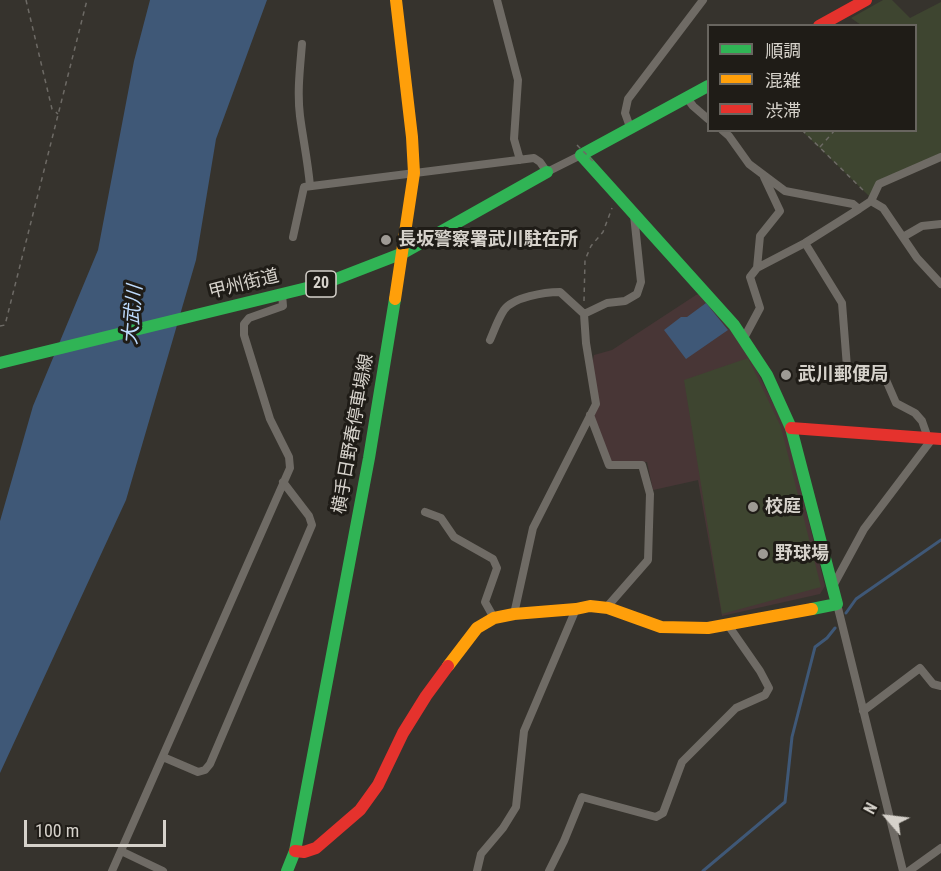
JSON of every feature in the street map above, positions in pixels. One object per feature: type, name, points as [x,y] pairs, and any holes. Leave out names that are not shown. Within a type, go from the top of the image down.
[{"type":"main road","name":"横手日野春停車場線","points":[[287,871],[295,851],[369,458],[414,173],[406,75],[396,0]]},
{"type":"main road","points":[[823,24],[866,0]]},
{"type":"main road","points":[[295,851],[304,852],[316,848],[360,810],[378,785],[426,696],[477,628],[494,618],[590,606],[606,608],[661,627],[708,628],[837,604],[791,428],[775,390],[734,325],[618,197],[579,150],[630,127],[707,87]]},
{"type":"main road","name":"甲州街道","points":[[0,363],[333,281],[403,253],[547,172]]},
{"type":"main road","points":[[791,428],[934,439]]},
{"type":"street","points":[[497,0],[518,80],[514,139],[520,160]]},
{"type":"street","points":[[630,127],[625,113],[628,99],[703,0]]},
{"type":"street","points":[[302,44],[299,79],[300,115],[310,186]]},
{"type":"street","points":[[687,98],[707,118]]},
{"type":"street","points":[[724,132],[749,164],[785,191],[853,204],[859,209]]},
{"type":"street","points":[[294,237],[304,187],[534,158],[547,172],[579,150]]},
{"type":"street","points":[[744,338],[760,308],[750,277],[757,268],[805,243],[871,201],[879,184],[941,158]]},
{"type":"street","points":[[757,268],[760,236],[780,211],[762,175]]},
{"type":"street","points":[[871,201],[883,208],[917,258],[941,284]]},
{"type":"street","points":[[514,614],[532,528],[596,404],[586,343],[584,314],[607,303],[625,301],[637,294],[641,282],[633,213]]},
{"type":"street","points":[[903,237],[922,226],[941,224]]},
{"type":"street","points":[[805,243],[842,303],[847,367],[886,380],[896,403],[915,413],[934,439],[864,529],[833,586]]},
{"type":"street","points":[[490,340],[504,309],[513,302],[546,292],[560,292],[583,313]]},
{"type":"street","points":[[112,871],[290,468],[289,457],[270,419],[244,335],[244,324],[249,318],[283,306],[282,294]]},
{"type":"street","points":[[590,415],[609,465],[642,465],[650,494],[648,560],[606,608]]},
{"type":"street","points":[[163,757],[198,772],[205,770],[214,754],[312,525],[309,516],[283,482]]},
{"type":"street","points":[[425,512],[441,518],[454,537],[493,559],[497,568],[485,602],[494,618]]},
{"type":"street","points":[[837,604],[903,871]]},
{"type":"street","points":[[477,871],[481,854],[504,828],[516,807],[524,731],[576,609]]},
{"type":"street","points":[[549,871],[582,797],[656,817],[663,813],[682,762],[736,708],[765,695],[769,688],[728,625]]},
{"type":"street","points":[[863,711],[920,668],[933,684],[941,686]]},
{"type":"street","points":[[909,871],[941,848]]},
{"type":"street","points":[[121,851],[163,871]]},
{"type":"path","points":[[26,0],[52,109],[59,115]]},
{"type":"path","points":[[0,326],[5,325],[87,0]]},
{"type":"path","points":[[804,132],[871,201]]},
{"type":"path","points":[[820,148],[833,132]]},
{"type":"path","points":[[579,150],[593,161]]},
{"type":"path","points":[[583,313],[585,260],[591,246],[603,232],[618,197]]},
{"type":"shaded area","points":[[699,294],[731,327],[749,355],[785,427],[825,586],[820,594],[722,616],[698,480],[653,490],[647,462],[614,465],[610,463],[593,416],[594,355],[612,350]]},
{"type":"green space","points":[[883,0],[892,0],[910,18],[941,2],[941,154],[877,182],[869,196],[803,132],[917,132],[917,24],[860,24],[851,18]]},
{"type":"green space","name":"校庭","points":[[748,358],[781,427],[821,587],[722,614],[684,380]]},
{"type":"water","name":"大武川","points":[[150,0],[267,0],[216,139],[196,260],[126,500],[0,773],[0,521],[33,406],[98,250],[134,61]]},
{"type":"water","points":[[706,303],[728,330],[686,359],[664,330]]},
{"type":"waterway","points":[[846,613],[856,599],[941,540]]},
{"type":"waterway","points":[[703,871],[785,802],[792,737],[815,647],[835,628]]},
{"type":"traffic: fast","points":[[581,155],[707,87]]},
{"type":"traffic: fast","points":[[581,155],[734,325],[767,375],[791,428],[837,604],[812,609]]},
{"type":"traffic: fast","points":[[0,363],[323,284],[403,253],[547,172]]},
{"type":"traffic: fast","points":[[287,871],[295,851],[369,458],[395,299]]},
{"type":"traffic: slow","points":[[395,299],[414,173],[396,0]]},
{"type":"traffic: slow","points":[[448,666],[477,628],[494,618],[514,614],[590,606],[608,608],[661,627],[708,628],[812,609]]},
{"type":"traffic: jam","points":[[823,24],[866,0]]},
{"type":"traffic: jam","points":[[791,428],[941,439]]},
{"type":"traffic: jam","points":[[295,851],[304,852],[316,848],[360,810],[378,785],[403,733],[448,666]]},
{"type":"place","name":"長坂警察署武川駐在所","points":[[386,240]]},
{"type":"place","name":"武川郵便局","points":[[786,375]]},
{"type":"place","name":"校庭","points":[[753,507]]},
{"type":"place","name":"野球場","points":[[763,554]]}]
